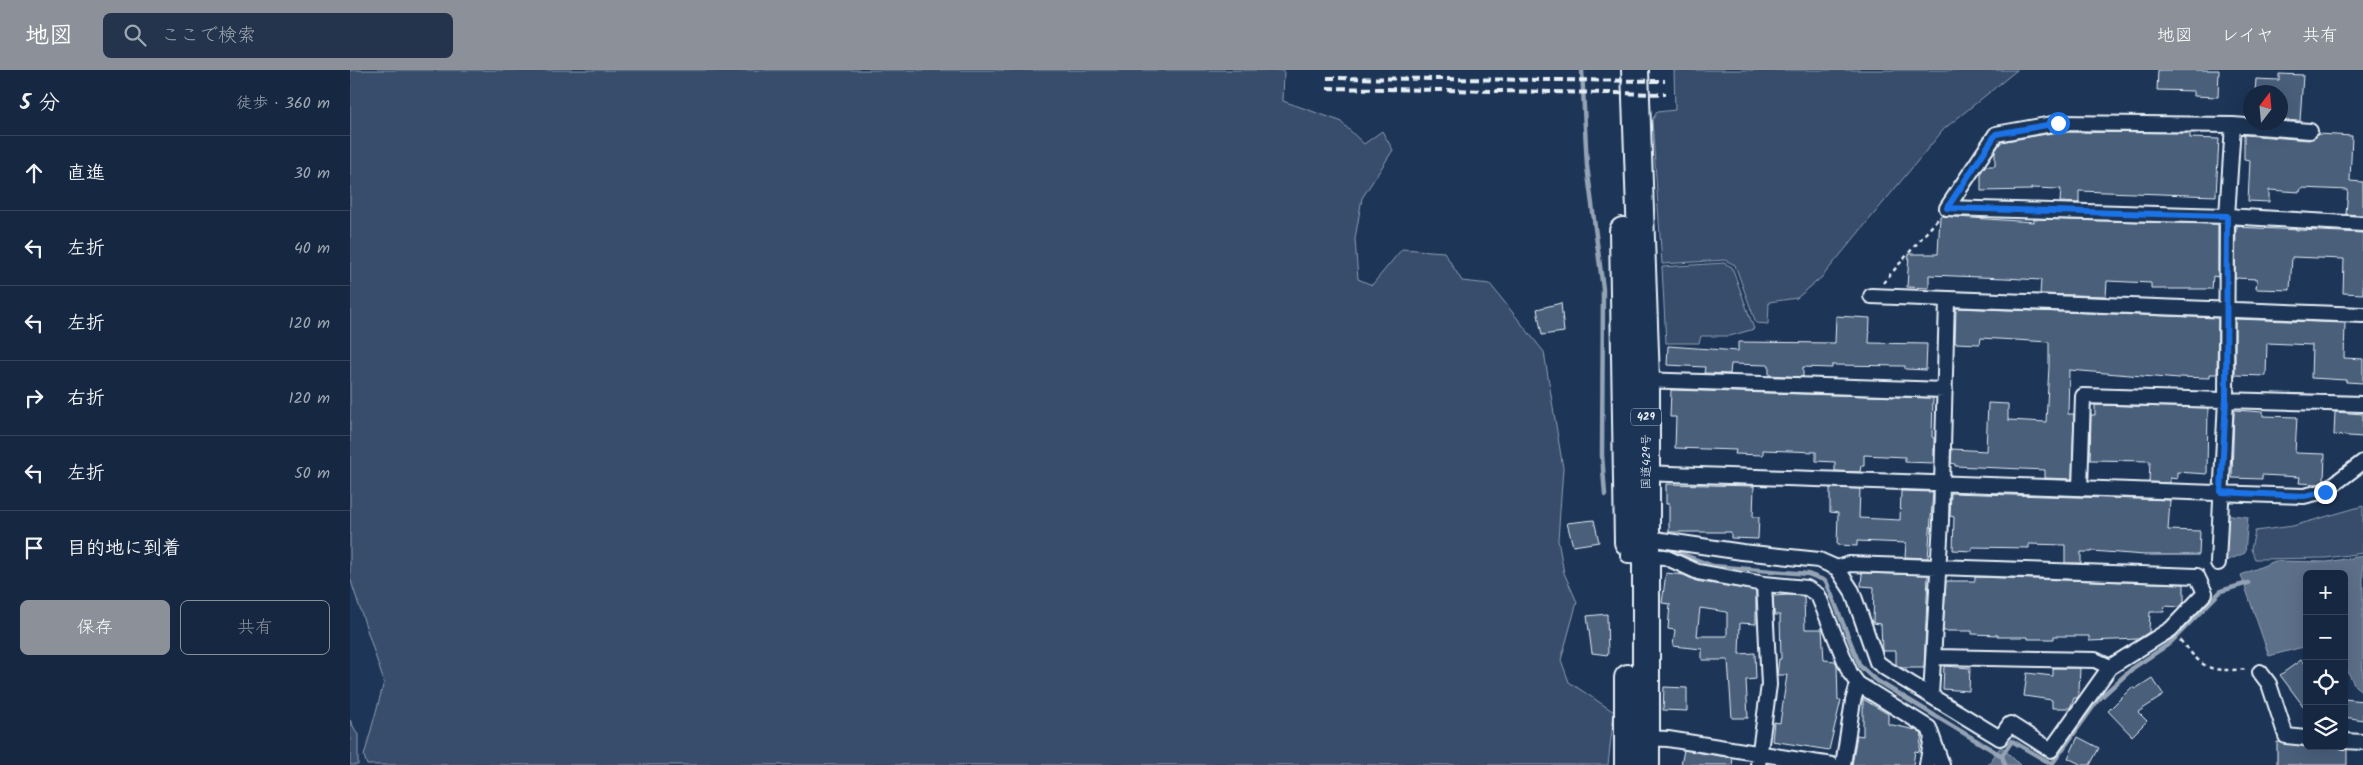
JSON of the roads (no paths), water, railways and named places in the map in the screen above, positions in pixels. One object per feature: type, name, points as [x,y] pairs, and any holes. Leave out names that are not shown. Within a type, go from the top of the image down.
[{"type":"highway","name":"国道429号","points":[[1618,70],[1636,380]]},
{"type":"highway","name":"国道429号","points":[[1628,765],[1637,738],[1635,70]]},
{"type":"highway","name":"国道429号","points":[[1637,738],[1646,765]]},
{"type":"street","points":[[2310,130],[2233,125],[2058,123],[1996,134],[1947,208],[2227,216],[2363,224]]},
{"type":"street","points":[[2218,563],[2226,399],[2227,216],[2233,125]]},
{"type":"street","points":[[1871,296],[2363,315]]},
{"type":"street","points":[[1931,696],[1935,657],[1939,567],[1947,300]]},
{"type":"street","points":[[1636,380],[1944,390]]},
{"type":"street","points":[[2080,488],[2084,396],[2363,404]]},
{"type":"street","points":[[1637,473],[1942,482],[2304,496],[2325,492],[2363,462]]},
{"type":"street","points":[[1637,546],[1742,552],[1819,560],[1837,568],[1852,591],[1877,662],[2000,738],[2010,724],[2051,750],[2110,667],[2171,629],[2205,593],[2197,576],[1849,564],[1837,568]]},
{"type":"street","points":[[1637,546],[1698,572],[1764,584],[1807,588],[1818,595],[1850,673],[1858,684],[1929,728],[1942,765]]},
{"type":"street","points":[[1758,760],[1769,685],[1764,584]]},
{"type":"street","points":[[1935,657],[2095,660],[2110,667]]},
{"type":"street","points":[[2260,672],[2269,684],[2286,736],[2303,738]]},
{"type":"street","points":[[1843,765],[1853,700],[1858,684]]},
{"type":"street","points":[[1927,765],[1932,737]]},
{"type":"street","points":[[1637,738],[1668,739],[1758,760],[1832,765]]},
{"type":"street","points":[[2348,741],[2363,742]]},
{"type":"waterway","points":[[1582,70],[1587,166],[1603,289],[1602,455],[1605,495]]},
{"type":"waterway","points":[[1677,552],[1713,566],[1808,574],[1826,581],[1860,666],[1874,679],[2002,756],[2005,765]]},
{"type":"waterway","points":[[2003,754],[2012,741],[2052,764],[2098,700],[2133,668],[2169,644],[2221,591],[2248,583]]},
{"type":"railway","points":[[1327,78],[1665,81]]},
{"type":"railway","points":[[1327,88],[1666,94]]}]
